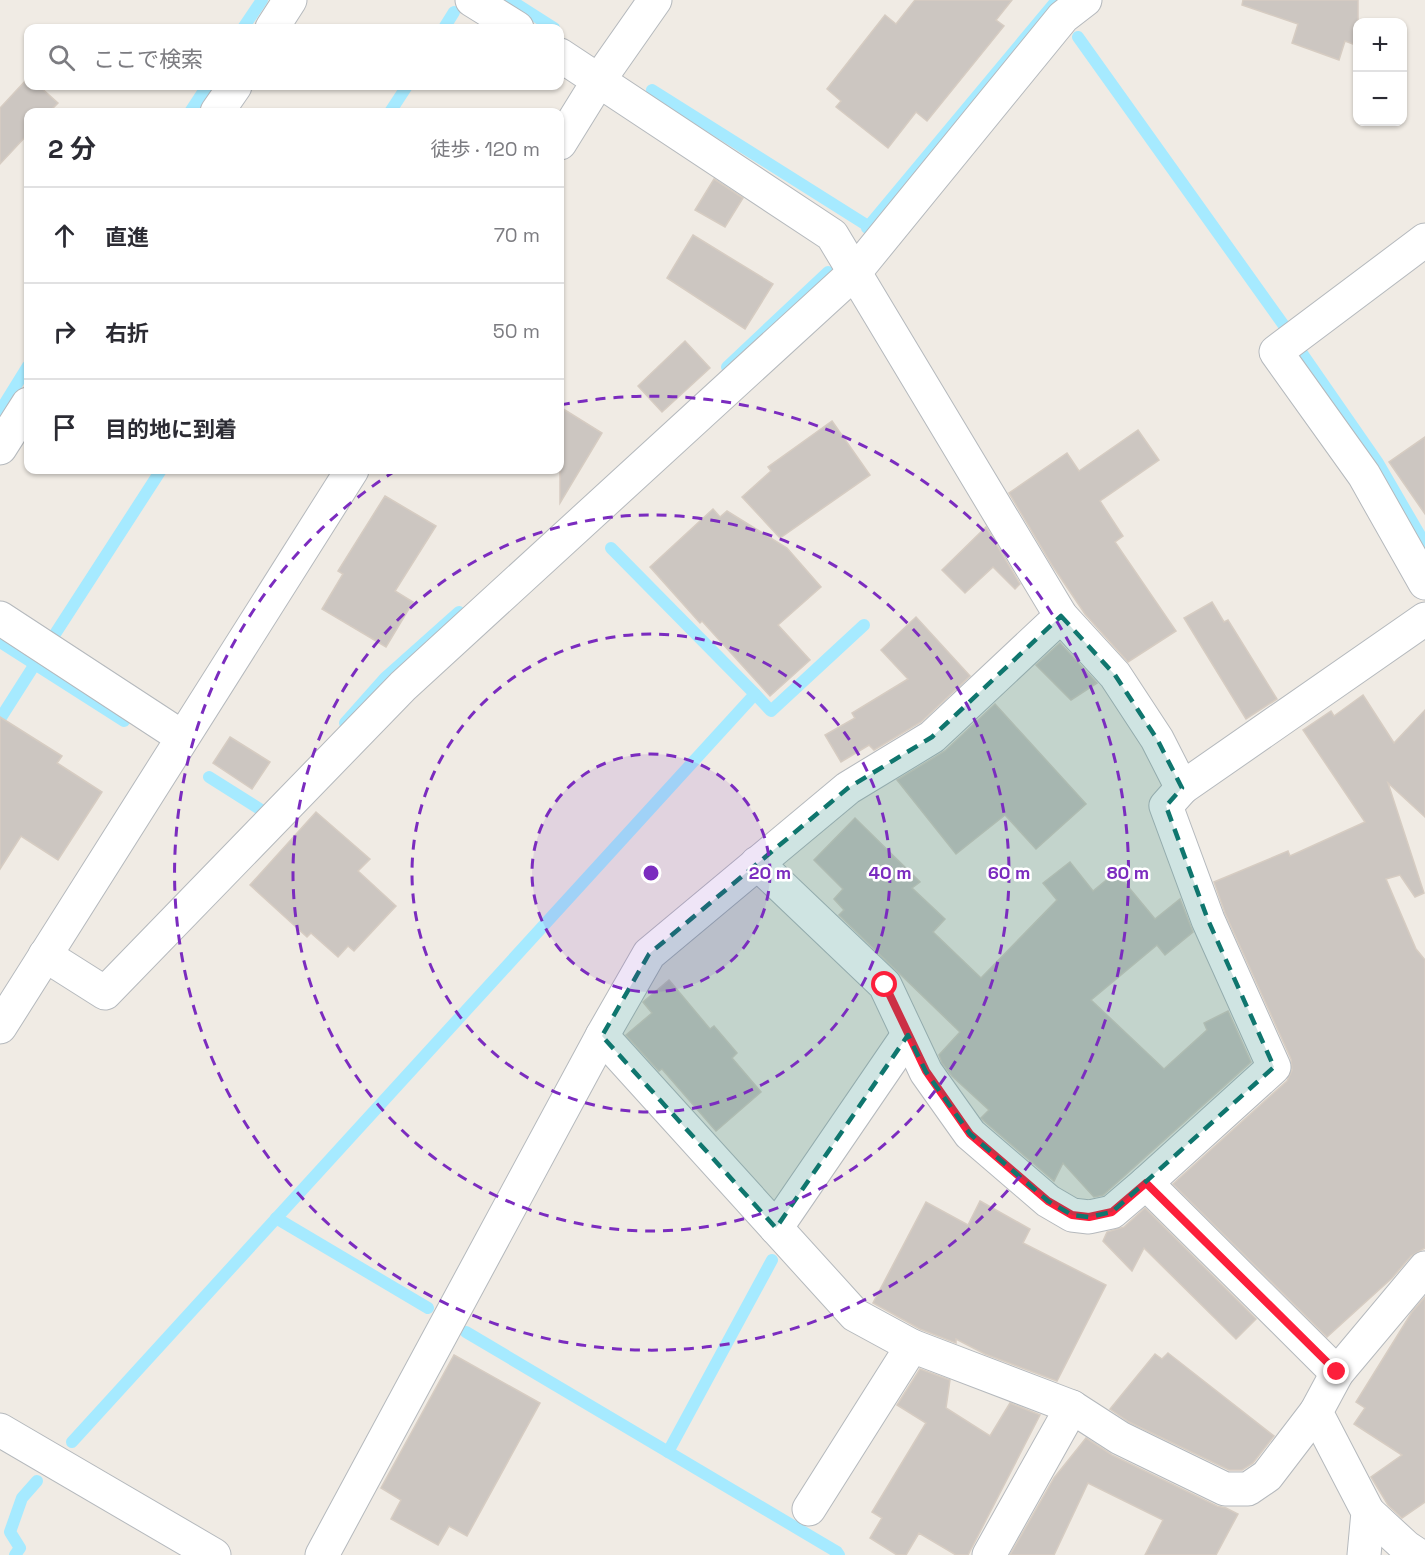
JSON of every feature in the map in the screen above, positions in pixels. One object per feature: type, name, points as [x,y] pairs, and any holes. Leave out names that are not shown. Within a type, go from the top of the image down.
[{"type":"street","points":[[275,24],[290,0]]},
{"type":"street","points":[[472,0],[511,24]]},
{"type":"street","points":[[564,137],[599,80],[655,0]]},
{"type":"street","points":[[45,955],[105,993],[403,686],[855,272],[1063,17],[1084,0]]},
{"type":"street","points":[[564,58],[832,235],[1061,616],[1115,675],[1157,739],[1182,788]]},
{"type":"street","points":[[220,108],[232,90]]},
{"type":"street","points":[[1425,240],[1276,352],[1364,475],[1425,583]]},
{"type":"street","points":[[0,448],[24,410]]},
{"type":"street","points":[[0,1027],[349,474]]},
{"type":"street","points":[[322,1555],[602,1036],[649,954],[848,788],[932,737],[1061,616]]},
{"type":"street","points":[[0,618],[182,737]]},
{"type":"street","points":[[757,863],[885,985],[926,1071],[970,1134],[1048,1201],[1072,1215],[1089,1217],[1112,1212],[1274,1067],[1208,920],[1166,806],[1182,788],[1425,619]]},
{"type":"street","points":[[776,1228],[908,1035]]},
{"type":"street","points":[[602,1036],[855,1315],[912,1346],[1072,1407],[1120,1437],[1224,1489],[1248,1489],[1267,1476],[1316,1412],[1337,1372],[1425,1268]]},
{"type":"street","points":[[1146,1183],[1337,1372]]},
{"type":"street","points":[[809,1509],[912,1346]]},
{"type":"street","points":[[989,1555],[1072,1407]]},
{"type":"street","points":[[1316,1412],[1368,1512],[1418,1555]]},
{"type":"street","points":[[0,1430],[214,1555]]},
{"type":"street","points":[[1364,1555],[1368,1512]]},
{"type":"highlighted area","points":[[1061,616],[1115,675],[1157,739],[1182,788],[1166,806],[1208,920],[1274,1067],[1112,1212],[1089,1217],[1072,1215],[1048,1201],[970,1134],[926,1072],[908,1035],[776,1228],[602,1036],[649,954],[848,788],[932,737]]},
{"type":"building","points":[[915,0],[1012,0],[996,20],[1004,26],[927,121],[916,112],[888,148],[836,107],[841,101],[827,89],[885,15],[896,24]]},
{"type":"building","points":[[1243,0],[1358,0],[1358,18],[1353,18],[1353,44],[1345,41],[1339,60],[1292,43],[1298,24],[1242,5]]},
{"type":"building","points":[[24,82],[24,90],[43,90],[58,103],[53,108],[24,108],[24,138],[0,164],[0,108]]},
{"type":"building","points":[[714,179],[743,198],[725,227],[695,210]]},
{"type":"building","points":[[693,235],[773,284],[745,329],[667,278]]},
{"type":"building","points":[[685,341],[710,368],[662,412],[638,386]]},
{"type":"building","points":[[564,409],[602,433],[560,503],[560,474],[564,474]]},
{"type":"building","points":[[832,421],[870,475],[780,538],[742,497],[771,471],[768,467]]},
{"type":"building","points":[[1138,430],[1159,460],[1100,501],[1123,536],[1115,542],[1176,631],[1128,662],[1085,614],[1052,565],[1009,493],[1067,453],[1079,471]]},
{"type":"building","points":[[1425,437],[1425,514],[1389,462]]},
{"type":"building","points":[[385,496],[436,526],[395,591],[413,602],[386,647],[322,609],[343,574],[338,571]]},
{"type":"building","points":[[713,509],[720,517],[727,511],[787,548],[821,587],[778,625],[810,660],[770,696],[650,567]]},
{"type":"building","points":[[986,527],[1020,584],[1015,589],[993,567],[965,593],[942,570]]},
{"type":"building","points":[[1212,602],[1224,622],[1228,620],[1277,699],[1246,719],[1184,618]]},
{"type":"building","points":[[916,617],[970,676],[921,722],[874,750],[869,745],[841,762],[825,735],[855,718],[852,713],[908,679],[881,650]]},
{"type":"building","points":[[1060,643],[1097,683],[1071,700],[1036,665]]},
{"type":"building","points":[[1363,695],[1394,743],[1425,710],[1425,817],[1388,783],[1424,893],[1415,897],[1400,875],[1386,879],[1416,949],[1425,960],[1425,1248],[1411,1256],[1392,1278],[1327,1337],[1173,1184],[1287,1081],[1292,1070],[1291,1059],[1225,913],[1214,882],[1288,851],[1290,856],[1365,822],[1303,730],[1331,711],[1334,716]]},
{"type":"building","points":[[995,704],[1086,804],[1036,849],[1005,815],[956,854],[897,780],[945,751]]},
{"type":"building","points":[[0,717],[62,756],[57,763],[102,792],[58,860],[21,836],[0,869]]},
{"type":"building","points":[[230,737],[270,762],[252,789],[213,763]]},
{"type":"building","points":[[316,812],[370,859],[358,871],[396,906],[354,951],[348,946],[338,957],[311,933],[307,937],[250,885]]},
{"type":"building","points":[[855,818],[920,882],[912,888],[945,919],[933,932],[981,978],[1057,900],[1043,883],[1070,862],[1093,891],[1116,872],[1155,919],[1180,899],[1193,932],[1165,955],[1157,945],[1091,1000],[1164,1069],[1207,1030],[1204,1023],[1228,1011],[1251,1062],[1103,1195],[1094,1197],[1063,1163],[1054,1181],[981,1118],[989,1110],[952,1076],[942,1063],[939,1055],[960,1032],[839,915],[844,910],[834,899],[843,889],[814,860]]},
{"type":"building","points":[[669,980],[710,1029],[714,1026],[737,1053],[732,1058],[761,1092],[716,1131],[662,1069],[659,1071],[626,1035],[652,1013],[643,1002]]},
{"type":"building","points":[[980,1201],[1030,1229],[1023,1243],[1106,1285],[1057,1381],[985,1354],[956,1339],[956,1343],[920,1329],[873,1303],[926,1202],[968,1225]]},
{"type":"building","points":[[1145,1208],[1256,1319],[1236,1339],[1144,1248],[1132,1271],[1103,1241],[1107,1232],[1124,1227]]},
{"type":"building","points":[[1425,1297],[1425,1502],[1402,1518],[1388,1505],[1371,1477],[1402,1455],[1354,1424],[1365,1408],[1356,1402],[1412,1312]]},
{"type":"building","points":[[1168,1353],[1274,1436],[1253,1463],[1242,1470],[1229,1470],[1129,1422],[1110,1409],[1155,1354],[1162,1359]]},
{"type":"building","points":[[454,1355],[540,1403],[467,1536],[449,1526],[438,1545],[391,1519],[401,1500],[381,1488]]},
{"type":"building","points":[[920,1369],[950,1380],[946,1408],[990,1436],[1010,1403],[1040,1415],[968,1555],[956,1555],[919,1533],[906,1555],[897,1555],[870,1538],[882,1518],[872,1512],[926,1423],[897,1405]]},
{"type":"building","points":[[1086,1438],[1112,1455],[1238,1514],[1216,1555],[1145,1555],[1163,1520],[1088,1483],[1054,1555],[1010,1555],[1054,1478]]},
{"type":"waterway","points":[[246,24],[262,0]]},
{"type":"waterway","points":[[510,0],[548,24]]},
{"type":"waterway","points":[[867,228],[1057,0]]},
{"type":"waterway","points":[[446,24],[454,12]]},
{"type":"waterway","points":[[1078,37],[1285,327]]},
{"type":"waterway","points":[[193,108],[204,90]]},
{"type":"waterway","points":[[393,108],[404,90]]},
{"type":"waterway","points":[[652,90],[868,226]]},
{"type":"waterway","points":[[727,367],[828,272]]},
{"type":"waterway","points":[[1301,352],[1378,463],[1425,544]]},
{"type":"waterway","points":[[0,411],[24,372]]},
{"type":"waterway","points":[[55,634],[158,474]]},
{"type":"waterway","points":[[72,1442],[755,694],[611,548]]},
{"type":"waterway","points":[[345,723],[385,678],[459,612]]},
{"type":"waterway","points":[[755,694],[771,711],[864,625]]},
{"type":"waterway","points":[[0,642],[124,721]]},
{"type":"waterway","points":[[0,719],[35,664]]},
{"type":"waterway","points":[[209,777],[266,813],[272,806]]},
{"type":"waterway","points":[[276,1218],[428,1308]]},
{"type":"waterway","points":[[668,1452],[772,1260]]},
{"type":"waterway","points":[[466,1332],[839,1555]]},
{"type":"waterway","points":[[15,1555],[20,1548],[10,1532],[22,1498],[37,1481]]},
{"type":"route","points":[[885,985],[926,1071],[970,1134],[1048,1201],[1072,1215],[1089,1217],[1112,1212],[1146,1183],[1337,1372]]}]
